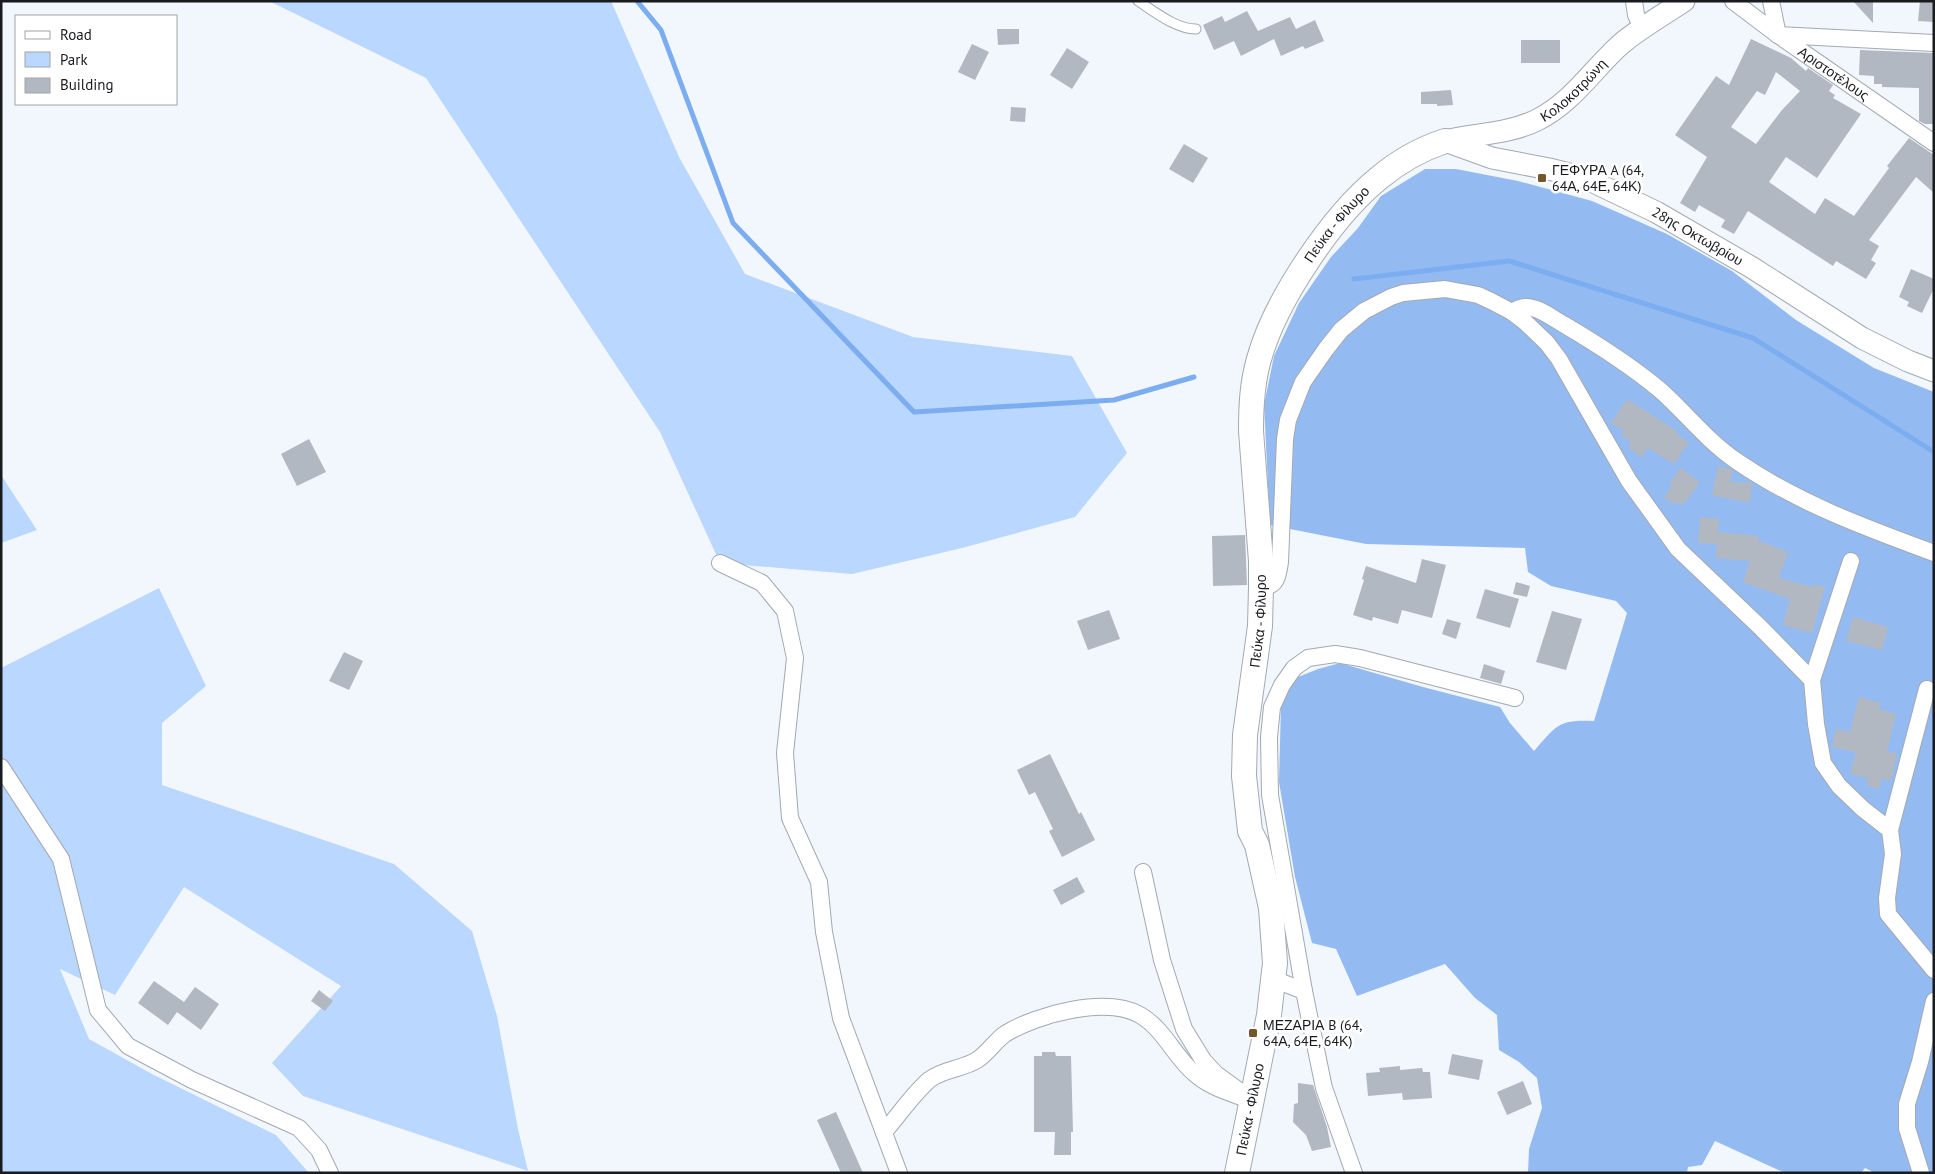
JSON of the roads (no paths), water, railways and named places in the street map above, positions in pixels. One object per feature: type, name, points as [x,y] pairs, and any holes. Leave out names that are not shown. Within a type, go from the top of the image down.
[{"type":"main road","name":"Πεύκα - Φίλυρο","points":[[1237,1173],[1269,1015],[1275,946],[1271,908],[1257,845],[1250,831],[1244,776],[1245,735],[1260,626],[1261,587],[1251,410],[1254,380],[1264,341],[1293,284],[1316,249],[1350,206],[1366,189],[1393,167],[1424,149],[1445,141]]},
{"type":"street","points":[[1634,1],[1636,15],[1642,28]]},
{"type":"street","name":"Κολοκοτρώνη","points":[[1445,141],[1512,129],[1527,125],[1545,116],[1584,83],[1622,43],[1684,1]]},
{"type":"street","name":"Αριστοτέλους","points":[[1733,1],[1778,35],[1934,143]]},
{"type":"street","points":[[1771,1],[1778,35],[1934,43]]},
{"type":"street","name":"28ης Οκτωβρίου","points":[[1445,141],[1492,158],[1584,178],[1656,212],[1751,267],[1862,338],[1934,372]]},
{"type":"street","points":[[1261,587],[1271,586],[1276,582],[1280,562],[1285,439],[1290,411],[1303,382],[1341,330],[1377,303],[1417,290],[1460,291],[1491,301],[1512,312],[1547,343],[1559,359],[1629,481],[1678,549],[1760,627],[1812,680]]},
{"type":"street","points":[[1512,312],[1521,307],[1531,307],[1604,348],[1660,390],[1716,445],[1738,462],[1780,488],[1865,528],[1934,553]]},
{"type":"street","points":[[1851,561],[1812,680],[1816,724],[1823,763],[1839,786],[1863,809],[1890,830]]},
{"type":"street","points":[[720,563],[762,583],[785,611],[796,658],[785,753],[790,818],[819,882],[824,932],[841,1018],[899,1173]]},
{"type":"street","points":[[1354,1173],[1324,1088],[1304,991],[1270,795],[1269,737],[1272,707],[1282,685],[1294,668],[1308,658],[1335,654],[1360,658],[1515,698]]},
{"type":"street","points":[[1927,689],[1890,830],[1893,854],[1887,898],[1888,914],[1934,970]]},
{"type":"street","points":[[1,767],[61,859],[98,1010],[128,1046],[192,1080],[299,1128],[319,1150],[330,1173]]},
{"type":"street","points":[[1143,872],[1162,960],[1184,1029],[1198,1053],[1216,1074],[1252,1101]]},
{"type":"street","points":[[1273,980],[1304,991]]},
{"type":"street","points":[[1921,1173],[1907,1128],[1907,1104],[1920,1062],[1934,1001]]},
{"type":"street","points":[[884,1132],[932,1078],[978,1059],[996,1042],[1017,1028],[1053,1014],[1082,1008],[1117,1009],[1138,1014],[1157,1029],[1193,1073],[1216,1088],[1252,1101]]},
{"type":"lane","points":[[1138,1],[1174,23],[1196,29]]},
{"type":"waterway","points":[[637,1],[661,30],[733,223],[914,412],[1114,400],[1194,377]]},
{"type":"waterway","points":[[1354,279],[1509,261],[1753,338],[1934,452]]},
{"type":"place","name":"ΓΕΦΥΡΑ A (64, 64Α, 64Ε, 64Κ)","points":[[1542,178]]},
{"type":"place","name":"ΜΕΖΑΡΙΑ B (64, 64Α, 64Ε, 64Κ)","points":[[1253,1033]]}]
